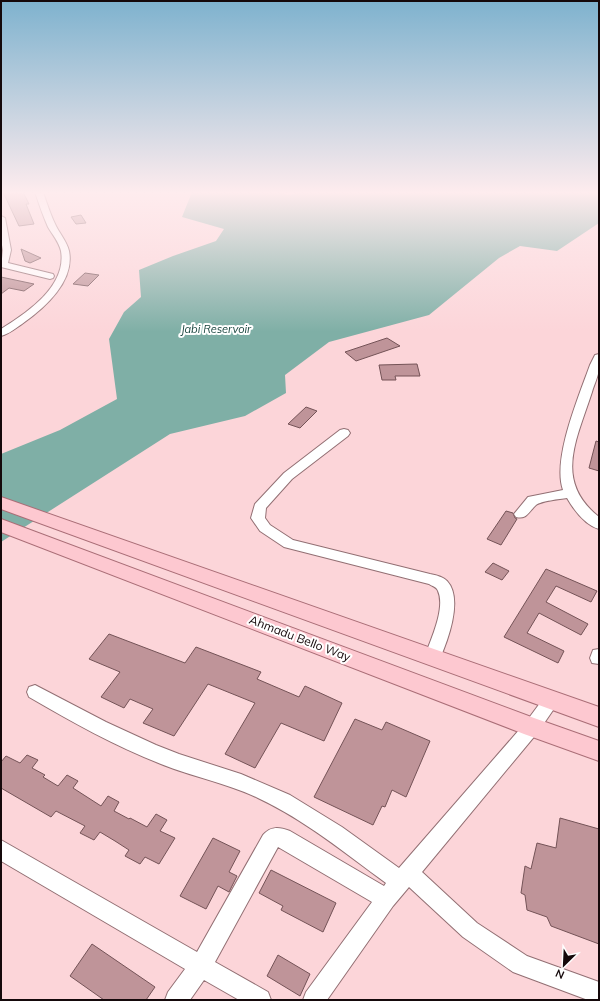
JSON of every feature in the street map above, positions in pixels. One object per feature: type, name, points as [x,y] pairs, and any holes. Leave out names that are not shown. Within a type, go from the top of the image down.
[{"type":"main road","name":"Ahmadu Bello Way","points":[[1,503],[599,717]]},
{"type":"main road","name":"Ahmadu Bello Way","points":[[1,526],[599,751]]},
{"type":"street","points":[[5,239],[7,250],[2,265],[50,276]]},
{"type":"street","points":[[1,333],[24,319],[43,302],[61,278],[67,264],[65,250],[59,239]]},
{"type":"street","points":[[599,357],[595,379],[565,462],[566,479],[571,493],[588,517],[599,524]]},
{"type":"street","points":[[344,433],[288,476],[260,507],[258,518],[265,528],[289,544],[430,579],[442,584],[447,595],[448,604],[432,658]]},
{"type":"street","points":[[521,514],[532,500],[571,493]]},
{"type":"street","points":[[35,692],[76,716],[168,758],[231,779],[264,792],[312,818],[405,877],[470,930],[521,964],[599,993]]},
{"type":"street","points":[[314,1000],[386,899],[532,727],[552,700]]},
{"type":"street","points":[[176,1000],[201,966],[274,837],[283,838],[386,899]]},
{"type":"street","points":[[1,850],[260,1000]]},
{"type":"water","name":"Jabi Reservoir","points":[[218,239],[575,239],[557,251],[520,246],[499,258],[429,315],[329,342],[285,375],[286,393],[245,416],[170,434],[1,542],[1,454],[60,430],[117,399],[109,339],[124,312],[141,297],[139,270],[216,241]]},
{"type":"building","points":[[21,249],[41,258],[30,263],[25,261]]},
{"type":"building","points":[[85,273],[99,275],[88,286],[73,284]]},
{"type":"building","points":[[1,277],[34,284],[24,291],[9,288],[1,294]]},
{"type":"building","points":[[387,338],[400,346],[356,361],[345,352]]},
{"type":"building","points":[[417,364],[420,376],[395,376],[396,380],[382,380],[379,365]]},
{"type":"building","points":[[306,407],[317,411],[300,428],[288,424]]},
{"type":"building","points":[[596,441],[599,442],[599,471],[589,468]]},
{"type":"building","points":[[506,511],[513,513],[517,519],[501,545],[487,539]]},
{"type":"building","points":[[493,563],[509,571],[502,580],[485,572]]},
{"type":"building","points":[[546,569],[597,591],[591,602],[556,586],[546,602],[588,624],[581,635],[539,613],[527,633],[564,651],[558,663],[504,637]]},
{"type":"building","points":[[109,634],[185,663],[196,647],[261,672],[257,679],[299,697],[305,686],[342,703],[324,741],[281,723],[255,768],[225,754],[255,703],[208,684],[174,736],[143,723],[153,709],[130,699],[124,708],[101,697],[120,672],[89,659]]},
{"type":"building","points":[[355,719],[382,730],[386,722],[430,741],[406,797],[392,790],[385,807],[382,806],[373,825],[314,797]]},
{"type":"building","points":[[27,755],[38,760],[32,768],[45,775],[43,777],[58,786],[67,775],[78,781],[73,788],[101,806],[108,796],[119,802],[114,811],[129,819],[130,818],[147,827],[156,814],[167,820],[160,831],[175,838],[159,864],[145,857],[140,864],[125,856],[129,850],[100,832],[94,840],[80,833],[85,826],[56,811],[51,817],[1,788],[1,762],[6,756],[20,763]]},
{"type":"building","points":[[560,818],[599,829],[599,944],[551,926],[547,917],[527,910],[525,895],[521,893],[525,866],[531,869],[537,843],[556,848]]},
{"type":"building","points":[[213,838],[240,851],[229,872],[237,876],[229,892],[218,886],[206,909],[180,896]]},
{"type":"building","points":[[271,870],[336,903],[323,932],[281,910],[283,906],[259,893]]},
{"type":"building","points":[[92,944],[155,987],[146,1000],[104,1000],[70,976]]},
{"type":"building","points":[[278,955],[310,974],[300,996],[267,976]]}]
